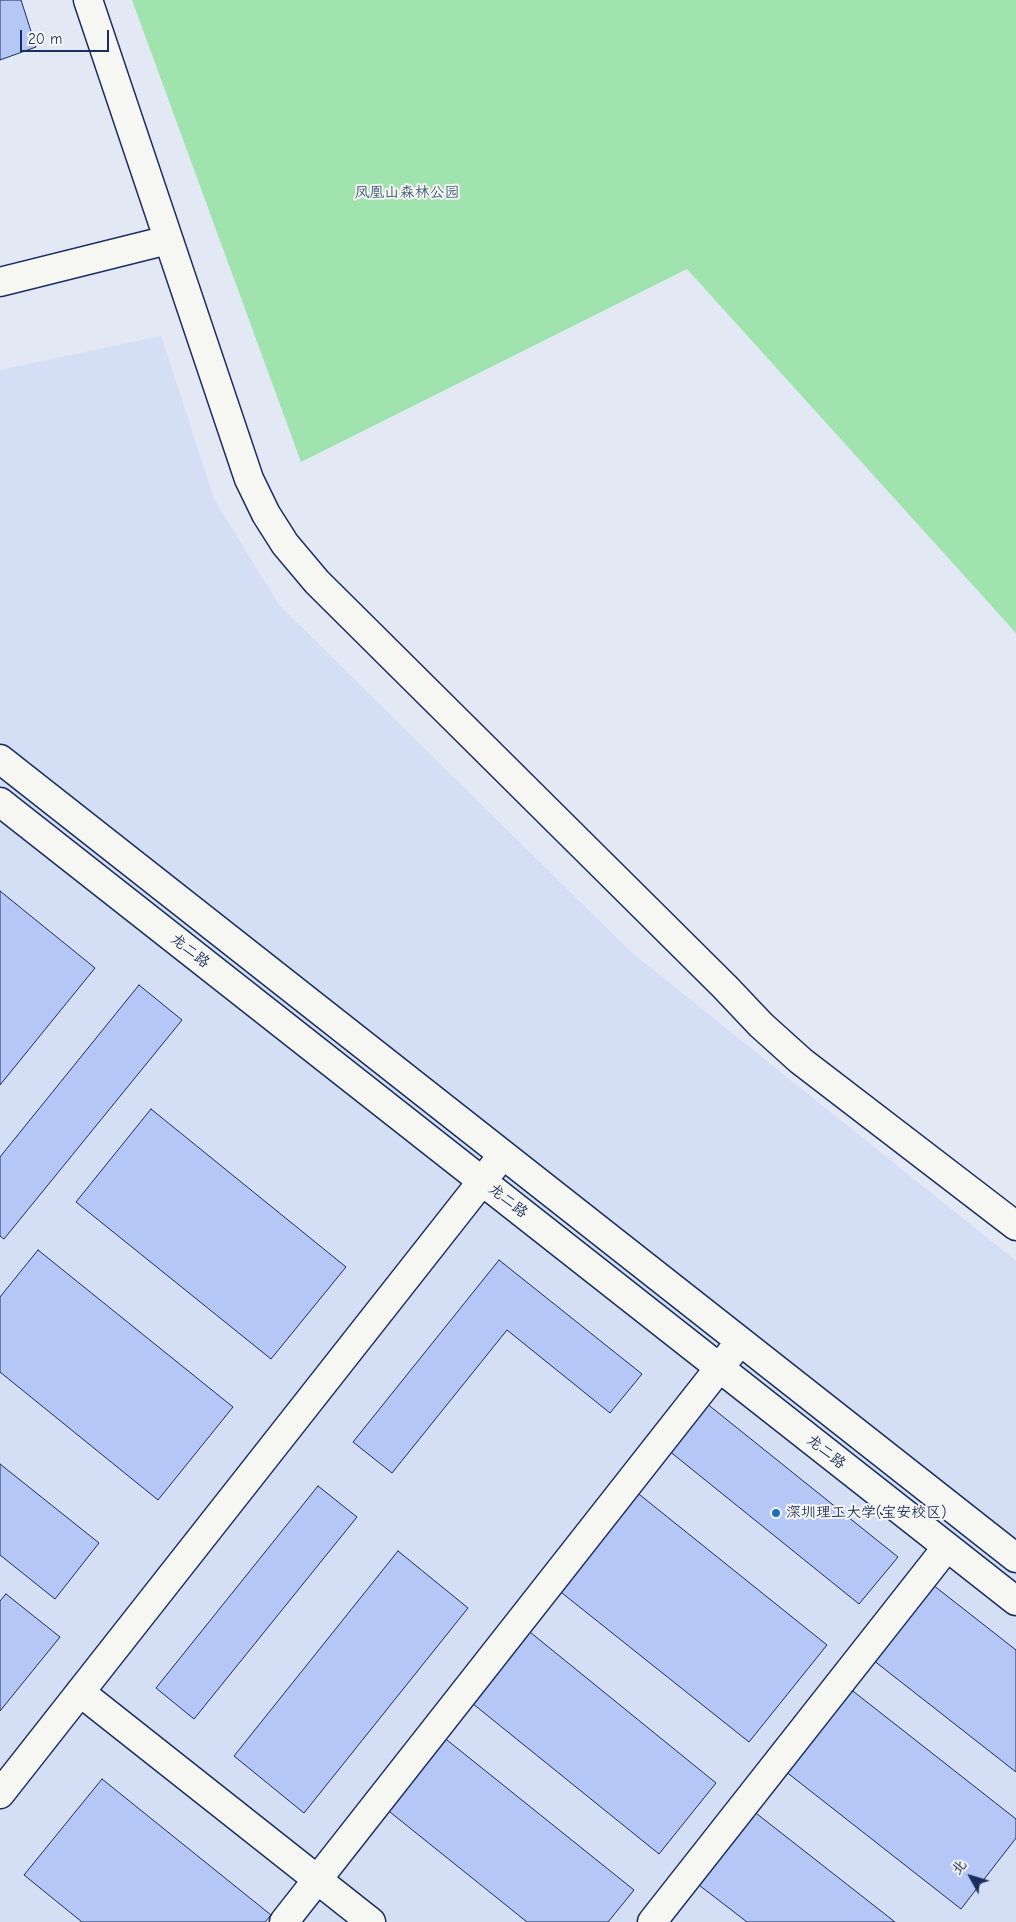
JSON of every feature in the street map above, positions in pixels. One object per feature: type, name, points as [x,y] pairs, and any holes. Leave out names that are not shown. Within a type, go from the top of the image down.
[{"type":"street","points":[[88,0],[249,479],[266,514],[285,544],[317,582],[761,1025],[801,1061],[1016,1226]]},
{"type":"street","points":[[0,282],[168,240]]},
{"type":"street","points":[[0,759],[1016,1558]]},
{"type":"street","name":"龙二路","points":[[0,802],[1016,1601]]},
{"type":"street","points":[[0,1794],[503,1154]]},
{"type":"street","points":[[284,1922],[741,1341]]},
{"type":"street","points":[[652,1922],[947,1547]]},
{"type":"street","points":[[80,1692],[371,1922]]},
{"type":"shaded area","points":[[161,336],[214,499],[279,605],[631,952],[1016,1261],[1016,1922],[0,1922],[0,370]]},
{"type":"green space","name":"凤凰山森林公园","points":[[132,0],[1016,0],[1016,633],[687,269],[301,462]]},
{"type":"building","points":[[0,0],[21,0],[36,47],[0,60]]},
{"type":"building","points":[[0,891],[95,968],[0,1085]]},
{"type":"building","points":[[139,985],[182,1020],[4,1239],[0,1236],[0,1157]]},
{"type":"building","points":[[151,1109],[346,1267],[271,1359],[76,1202]]},
{"type":"building","points":[[38,1250],[233,1407],[158,1500],[0,1372],[0,1297]]},
{"type":"building","points":[[499,1260],[642,1374],[610,1413],[507,1330],[392,1473],[353,1442]]},
{"type":"building","points":[[706,1403],[898,1557],[859,1604],[668,1450]]},
{"type":"building","points":[[0,1464],[99,1543],[55,1599],[0,1555]]},
{"type":"building","points":[[318,1486],[357,1517],[194,1719],[156,1688]]},
{"type":"building","points":[[635,1491],[827,1645],[749,1742],[557,1589]]},
{"type":"building","points":[[398,1551],[468,1608],[304,1813],[234,1756]]},
{"type":"building","points":[[933,1585],[1016,1650],[1016,1772],[873,1660]]},
{"type":"building","points":[[6,1594],[60,1637],[0,1711],[0,1601]]},
{"type":"building","points":[[525,1628],[716,1783],[659,1854],[467,1699]]},
{"type":"building","points":[[849,1688],[1016,1819],[1016,1838],[961,1909],[785,1771]]},
{"type":"building","points":[[442,1736],[634,1890],[608,1922],[527,1922],[385,1808]]},
{"type":"building","points":[[102,1779],[271,1915],[265,1922],[82,1922],[24,1875]]},
{"type":"building","points":[[752,1810],[895,1922],[747,1922],[695,1882]]},
{"type":"place","name":"深圳理工大学(宝安校区)","points":[[776,1513]]}]
